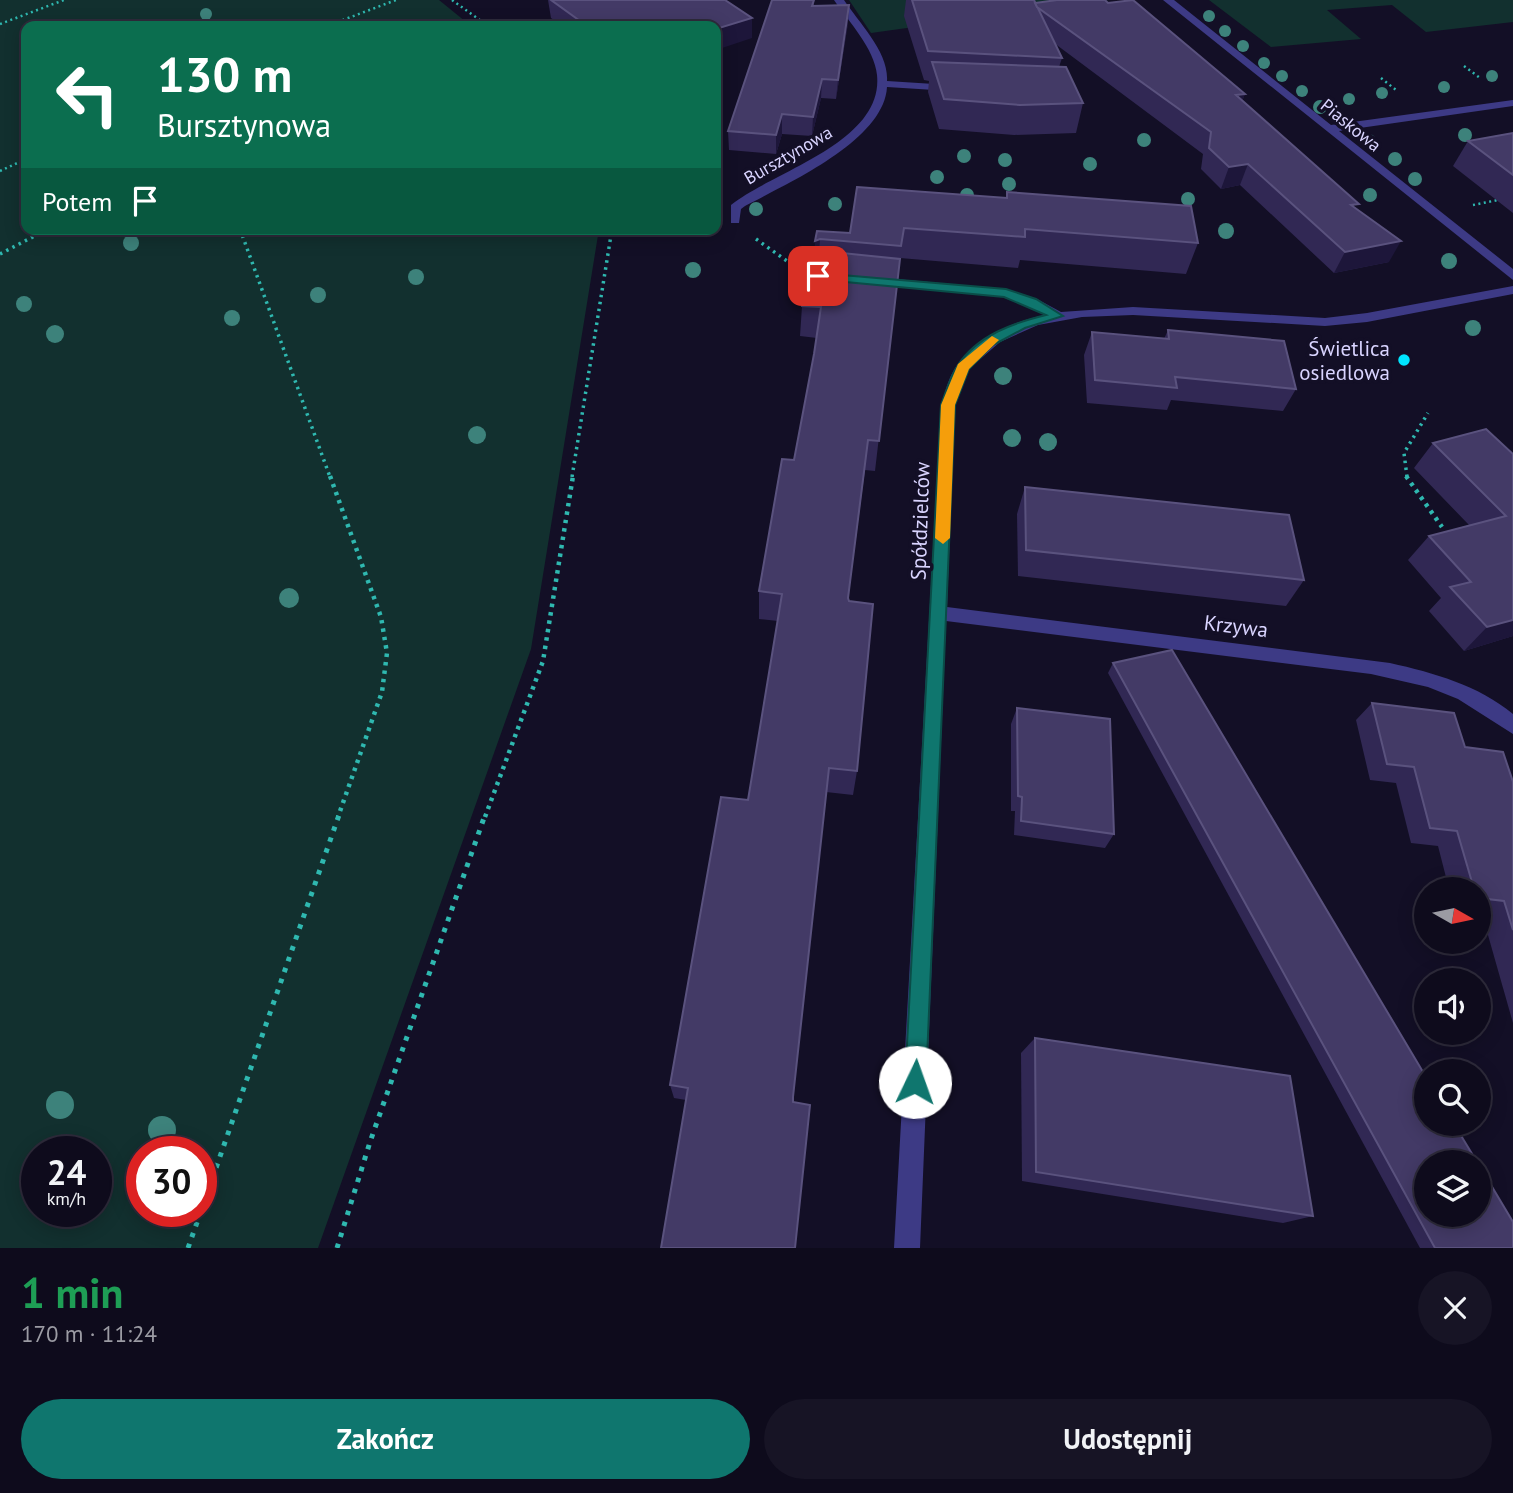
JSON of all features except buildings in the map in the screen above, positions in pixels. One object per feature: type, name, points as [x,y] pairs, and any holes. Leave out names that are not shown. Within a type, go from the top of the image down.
[{"type":"street","points":[[839,0],[879,64],[883,84],[962,89]]},
{"type":"street","name":"Piaskowa","points":[[1168,0],[1513,276]]},
{"type":"street","name":"Bursztynowa","points":[[735,220],[735,208],[741,203],[818,160],[850,138],[867,121],[883,84]]},
{"type":"street","points":[[1328,129],[1513,103]]},
{"type":"street","points":[[818,276],[1006,293],[1032,302],[1057,316]]},
{"type":"street","name":"Spółdzielców","points":[[910,1247],[948,405],[963,367],[988,342],[1021,325],[1057,316],[1090,312],[1133,312],[1329,322],[1366,318],[1513,290]]},
{"type":"street","name":"Krzywa","points":[[939,613],[1371,666],[1433,679],[1496,709],[1513,726]]},
{"type":"path","points":[[0,24],[64,0]]},
{"type":"path","points":[[340,21],[396,0]]},
{"type":"path","points":[[452,0],[481,21]]},
{"type":"path","points":[[0,171],[21,161]]},
{"type":"path","points":[[1469,205],[1513,197]]},
{"type":"path","points":[[735,220],[742,229],[794,266],[818,276]]},
{"type":"path","points":[[0,254],[36,235]]},
{"type":"path","points":[[217,1165],[382,692],[387,653],[381,617],[242,235]]},
{"type":"path","points":[[337,1248],[370,1142],[472,850],[543,661],[611,235]]},
{"type":"path","points":[[1428,413],[1404,453],[1405,474],[1442,527]]},
{"type":"path","points":[[188,1248],[195,1227]]},
{"type":"green space","points":[[0,0],[439,0],[465,21],[21,21],[21,235],[598,235],[531,649],[318,1248],[0,1248]]},
{"type":"green space","points":[[849,0],[1109,0],[871,33]]},
{"type":"green space","points":[[1209,0],[1513,0],[1513,22],[1426,32],[1392,5],[1327,10],[1361,39],[1271,47]]},
{"type":"slow traffic","points":[[943,538],[948,405],[963,367],[992,340]]},
{"type":"place","name":"Świetlica osiedlowa","points":[[1404,360]]},
{"type":"route","points":[[818,276],[1006,293],[1032,302],[1057,316],[1021,325],[988,342],[963,367],[948,405],[915,1082]]}]
